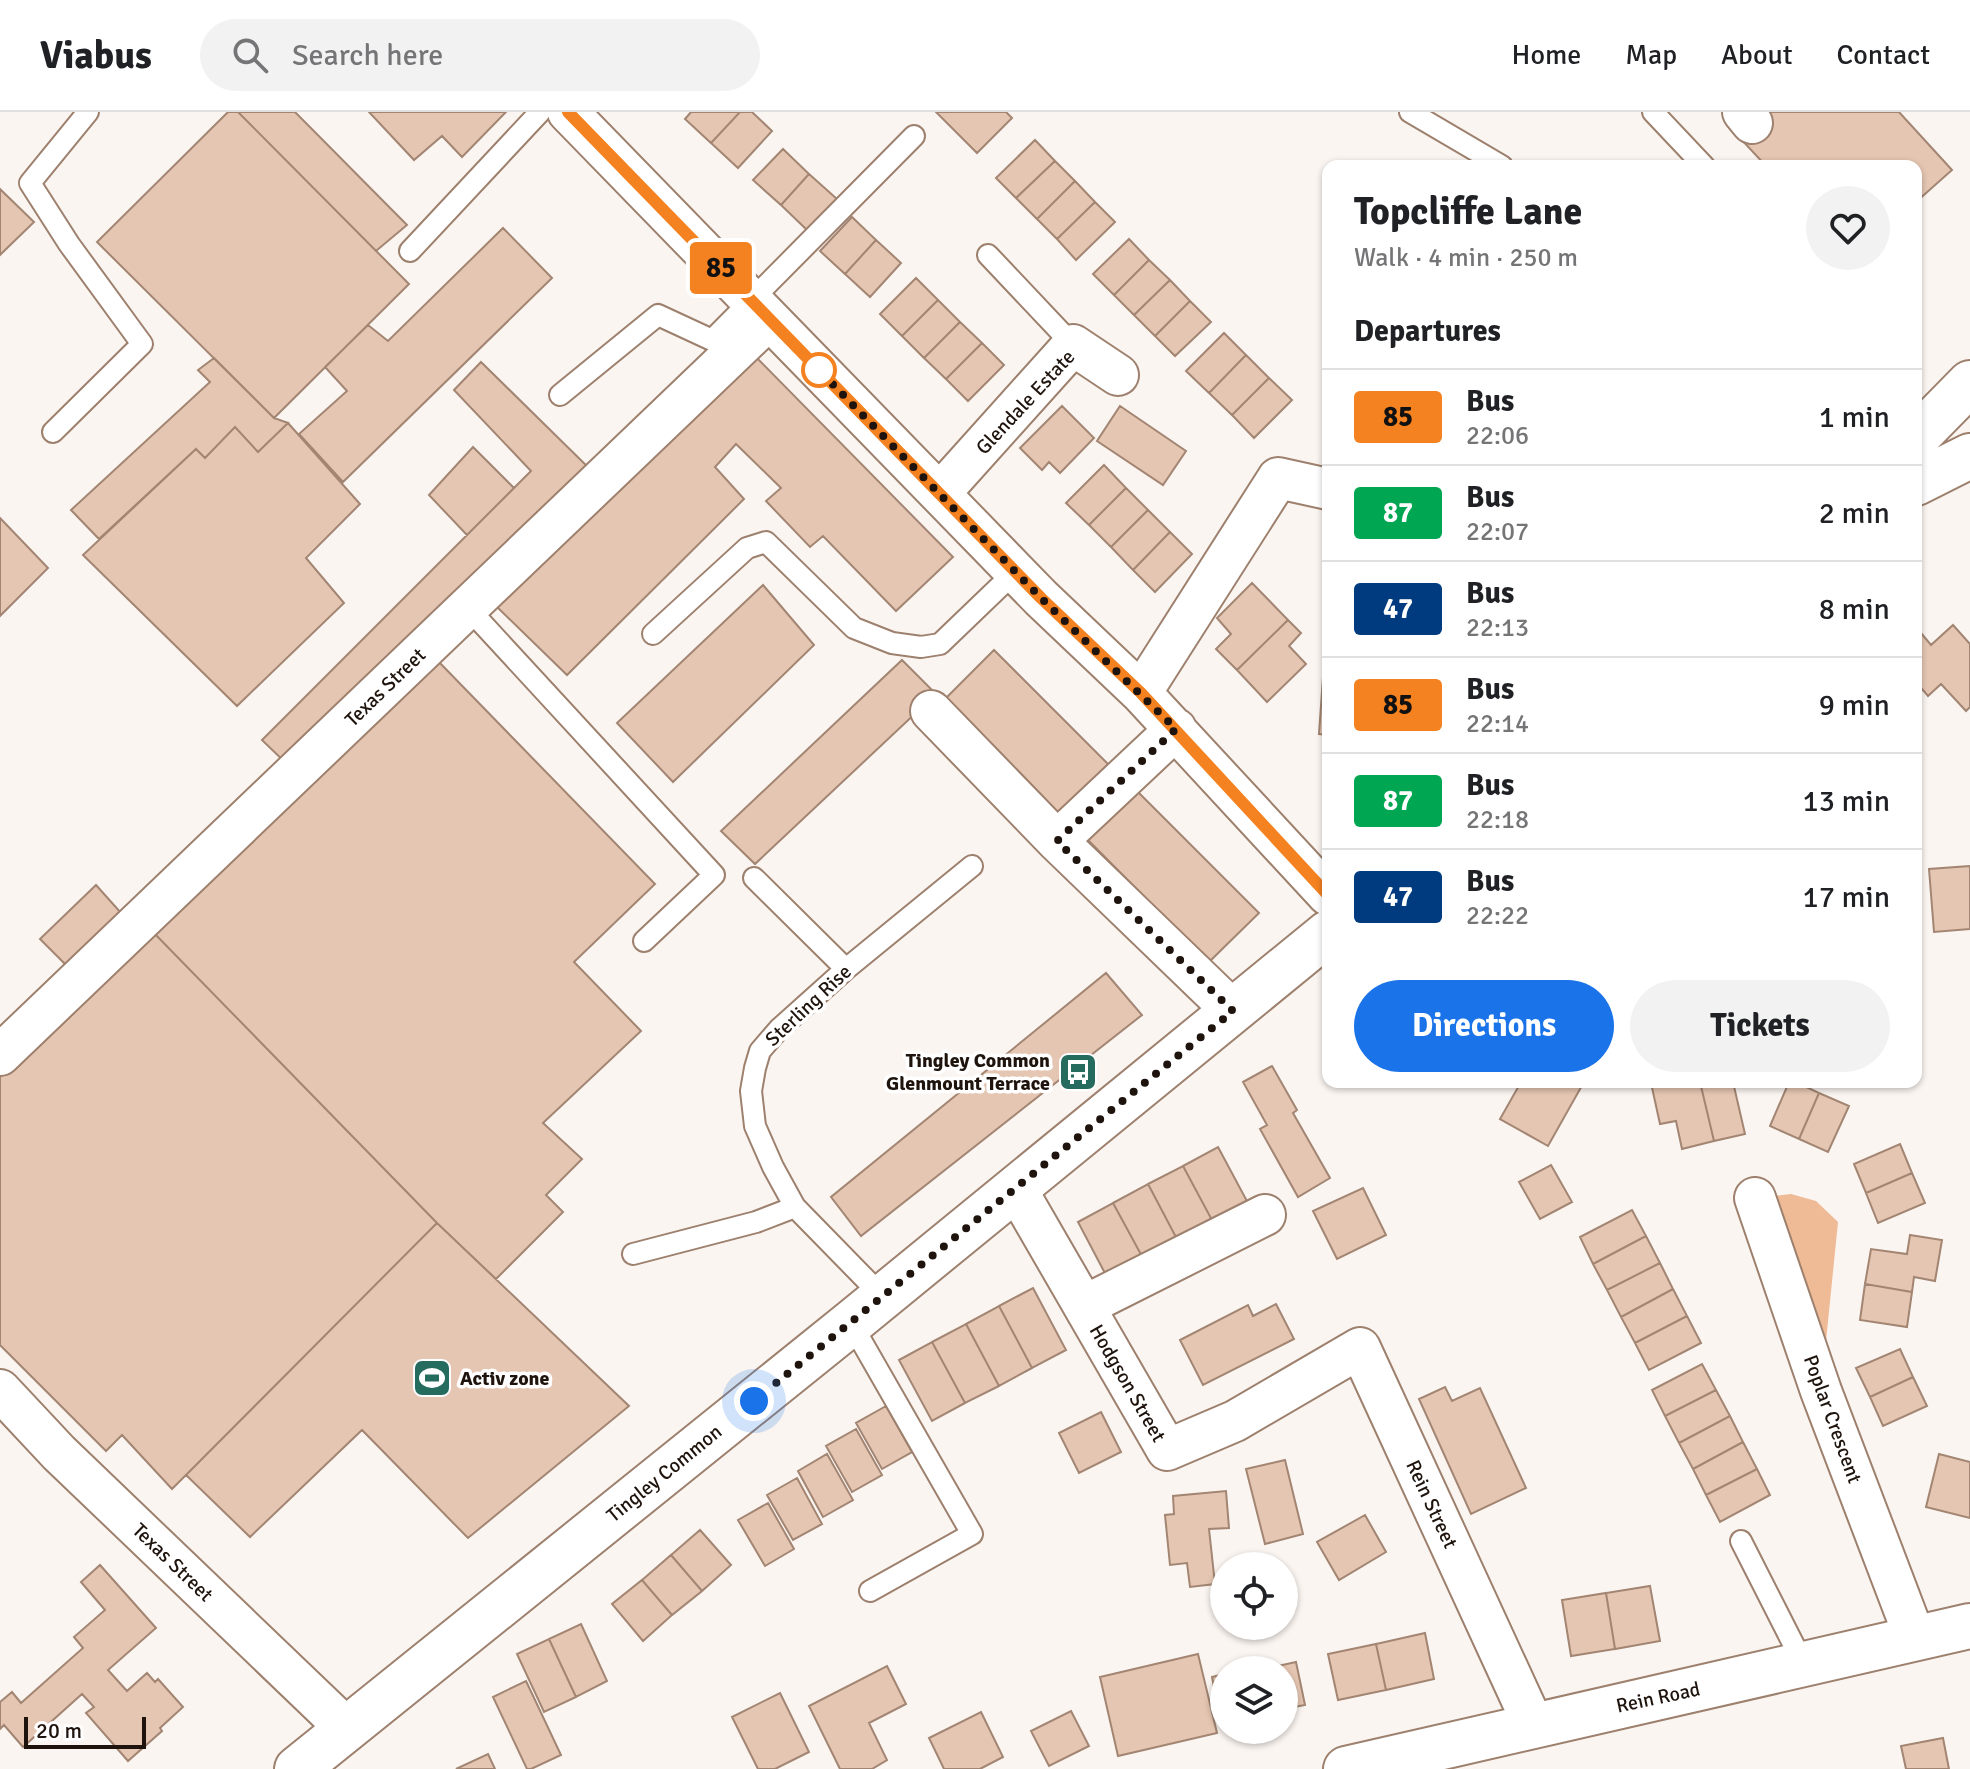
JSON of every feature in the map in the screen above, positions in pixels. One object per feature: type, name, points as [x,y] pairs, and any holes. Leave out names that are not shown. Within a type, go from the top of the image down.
[{"type":"main road","points":[[1922,432],[1970,383]]},
{"type":"main road","points":[[1922,480],[1970,456]]},
{"type":"main road","name":"Tingley Common","points":[[297,1769],[867,1310],[1322,938]]},
{"type":"main road","name":"Rein Road","points":[[1346,1769],[1408,1762],[1533,1724],[1970,1626]]},
{"type":"street","points":[[584,117],[761,310],[1016,571],[1176,729],[1322,888]]},
{"type":"street","name":"Texas Street","points":[[0,1055],[468,608],[761,310]]},
{"type":"street","name":"Glendale Estate","points":[[940,493],[1073,345],[1118,375]]},
{"type":"street","points":[[1141,693],[1278,478],[1322,488]]},
{"type":"street","points":[[931,711],[1057,841],[1233,1011]]},
{"type":"street","points":[[1057,841],[1176,729]]},
{"type":"street","name":"Hodgson Street","points":[[1015,1187],[1167,1450],[1235,1421],[1301,1385]]},
{"type":"street","name":"Poplar Crescent","points":[[1755,1198],[1821,1391],[1915,1638]]},
{"type":"street","points":[[1084,1306],[1265,1215]]},
{"type":"street","name":"Rein Street","points":[[1301,1385],[1360,1348],[1533,1724]]},
{"type":"street","name":"Texas Street","points":[[0,1390],[59,1453],[348,1730]]},
{"type":"lane","points":[[53,432],[142,344],[69,244],[30,183],[88,112]]},
{"type":"lane","points":[[410,251],[540,112]]},
{"type":"lane","points":[[1410,112],[1492,160]]},
{"type":"lane","points":[[1653,112],[1698,160]]},
{"type":"lane","points":[[560,395],[658,315],[712,340],[761,310],[914,136]]},
{"type":"lane","points":[[988,255],[1073,345]]},
{"type":"lane","points":[[653,634],[747,548],[766,542],[854,628],[892,643],[921,647],[940,644],[1016,571]]},
{"type":"lane","points":[[468,608],[714,875],[644,941]]},
{"type":"lane","name":"Sterling Rise","points":[[870,1591],[972,1534],[867,1310],[795,1207],[773,1167],[755,1126],[751,1091],[760,1051],[779,1029],[846,969],[972,866]]},
{"type":"lane","points":[[754,878],[846,969]]},
{"type":"lane","points":[[633,1254],[756,1222],[795,1207]]},
{"type":"lane","points":[[1741,1541],[1804,1665]]},
{"type":"shaded area","points":[[1791,1194],[1816,1201],[1838,1222],[1821,1391],[1755,1198]]},
{"type":"building","points":[[228,112],[238,112],[409,284],[274,418],[97,242]]},
{"type":"building","points":[[238,112],[295,112],[407,225],[376,251]]},
{"type":"building","points":[[369,112],[506,112],[462,157],[442,136],[414,160]]},
{"type":"building","points":[[691,112],[740,112],[711,143],[685,119]]},
{"type":"building","points":[[740,112],[752,112],[772,131],[738,168],[711,143]]},
{"type":"building","points":[[936,112],[1006,112],[1012,118],[977,153]]},
{"type":"building","points":[[1762,112],[1899,112],[1952,170],[1922,197],[1922,160],[1760,160],[1739,137]]},
{"type":"building","points":[[1035,140],[1055,161],[1016,198],[996,178]]},
{"type":"building","points":[[783,149],[809,174],[781,205],[753,180]]},
{"type":"building","points":[[1055,161],[1075,181],[1037,219],[1016,198]]},
{"type":"building","points":[[809,174],[837,199],[807,230],[781,205]]},
{"type":"building","points":[[1075,181],[1095,202],[1057,239],[1037,219]]},
{"type":"building","points":[[0,189],[34,222],[0,255]]},
{"type":"building","points":[[1095,202],[1115,222],[1076,260],[1057,239]]},
{"type":"building","points":[[852,217],[876,240],[845,274],[820,251]]},
{"type":"building","points":[[503,228],[552,278],[343,482],[299,434],[347,391],[325,367],[368,325],[388,341]]},
{"type":"building","points":[[1129,239],[1149,260],[1114,295],[1093,274]]},
{"type":"building","points":[[876,240],[901,263],[870,297],[845,274]]},
{"type":"building","points":[[1149,260],[1170,280],[1134,315],[1114,295]]},
{"type":"building","points":[[916,278],[938,300],[902,336],[880,314]]},
{"type":"building","points":[[1170,280],[1190,301],[1155,336],[1134,315]]},
{"type":"building","points":[[938,300],[960,322],[924,358],[902,336]]},
{"type":"building","points":[[1190,301],[1211,322],[1175,356],[1155,336]]},
{"type":"building","points":[[960,322],[982,343],[946,379],[924,358]]},
{"type":"building","points":[[1224,333],[1246,355],[1209,393],[1186,371]]},
{"type":"building","points":[[982,343],[1004,365],[968,401],[946,379]]},
{"type":"building","points":[[751,352],[953,557],[896,611],[823,536],[810,547],[766,501],[781,488],[736,444],[715,467],[744,499],[567,675],[496,606]]},
{"type":"building","points":[[1246,355],[1269,378],[1232,415],[1209,393]]},
{"type":"building","points":[[214,358],[274,418],[288,423],[258,452],[235,427],[205,458],[196,449],[99,539],[71,510],[210,382],[198,370]]},
{"type":"building","points":[[481,362],[594,473],[292,769],[262,740],[531,471],[454,390]]},
{"type":"building","points":[[1269,378],[1292,400],[1254,438],[1232,415]]},
{"type":"building","points":[[1062,406],[1094,438],[1060,473],[1049,462],[1042,470],[1020,448]]},
{"type":"building","points":[[1120,406],[1186,451],[1163,485],[1097,441]]},
{"type":"building","points":[[288,423],[360,504],[306,558],[344,603],[237,706],[83,555],[196,449],[205,458],[235,427],[258,452]]},
{"type":"building","points":[[473,447],[514,488],[467,535],[429,495]]},
{"type":"building","points":[[1104,465],[1126,488],[1089,525],[1066,503]]},
{"type":"building","points":[[1126,488],[1148,510],[1111,547],[1089,525]]},
{"type":"building","points":[[1148,510],[1170,532],[1133,570],[1111,547]]},
{"type":"building","points":[[0,518],[48,568],[0,616]]},
{"type":"building","points":[[1170,532],[1192,554],[1155,592],[1133,570]]},
{"type":"building","points":[[1252,583],[1288,620],[1237,670],[1216,649],[1231,634],[1217,618]]},
{"type":"building","points":[[763,585],[814,645],[673,782],[617,723]]},
{"type":"building","points":[[1288,620],[1301,633],[1289,646],[1306,664],[1267,702],[1237,670]]},
{"type":"building","points":[[1953,625],[1970,644],[1970,707],[1966,711],[1941,684],[1928,696],[1922,689],[1922,634],[1931,645]]},
{"type":"building","points":[[994,650],[1118,774],[1069,824],[945,699]]},
{"type":"building","points":[[437,660],[655,884],[574,962],[641,1031],[543,1123],[582,1159],[546,1195],[563,1212],[496,1279],[437,1223],[152,931]]},
{"type":"building","points":[[902,660],[936,694],[755,864],[721,831]]},
{"type":"building","points":[[1322,691],[1322,734],[1319,734]]},
{"type":"building","points":[[1135,789],[1259,913],[1209,962],[1086,838]]},
{"type":"building","points":[[1970,866],[1970,929],[1934,932],[1929,869]]},
{"type":"building","points":[[96,885],[130,923],[77,976],[40,939]]},
{"type":"building","points":[[152,931],[437,1223],[172,1489],[122,1435],[106,1451],[0,1345],[0,1077]]},
{"type":"building","points":[[1106,973],[1142,1015],[861,1236],[831,1197]]},
{"type":"building","points":[[1272,1066],[1297,1110],[1293,1113],[1330,1178],[1298,1197],[1260,1129],[1267,1125],[1243,1082]]},
{"type":"building","points":[[1518,1088],[1581,1088],[1548,1146],[1500,1119]]},
{"type":"building","points":[[1652,1088],[1701,1088],[1714,1141],[1682,1149],[1676,1121],[1660,1124]]},
{"type":"building","points":[[1701,1088],[1734,1088],[1745,1134],[1714,1141]]},
{"type":"building","points":[[1786,1088],[1809,1088],[1819,1093],[1799,1139],[1770,1126]]},
{"type":"building","points":[[1819,1093],[1849,1106],[1828,1152],[1799,1139]]},
{"type":"building","points":[[1900,1144],[1912,1173],[1866,1193],[1854,1164]]},
{"type":"building","points":[[1218,1147],[1248,1203],[1213,1222],[1183,1166]]},
{"type":"building","points":[[1551,1165],[1572,1202],[1540,1219],[1519,1182]]},
{"type":"building","points":[[1183,1166],[1213,1222],[1178,1241],[1148,1184]]},
{"type":"building","points":[[1912,1173],[1925,1203],[1878,1223],[1866,1193]]},
{"type":"building","points":[[1148,1184],[1178,1241],[1144,1260],[1113,1203]]},
{"type":"building","points":[[1363,1188],[1386,1235],[1337,1259],[1313,1211]]},
{"type":"building","points":[[1113,1203],[1144,1260],[1108,1279],[1078,1222]]},
{"type":"building","points":[[1632,1210],[1646,1236],[1593,1264],[1580,1237]]},
{"type":"building","points":[[437,1223],[629,1406],[468,1538],[362,1430],[250,1537],[186,1475]]},
{"type":"building","points":[[1910,1235],[1942,1240],[1935,1281],[1914,1277],[1912,1292],[1865,1284],[1871,1249],[1907,1254]]},
{"type":"building","points":[[1646,1236],[1660,1263],[1607,1290],[1593,1264]]},
{"type":"building","points":[[1660,1263],[1673,1289],[1621,1317],[1607,1290]]},
{"type":"building","points":[[1865,1284],[1912,1292],[1907,1327],[1860,1320]]},
{"type":"building","points":[[1033,1288],[1066,1350],[1032,1368],[999,1306]]},
{"type":"building","points":[[1673,1289],[1687,1316],[1635,1343],[1621,1317]]},
{"type":"building","points":[[1276,1304],[1294,1339],[1203,1385],[1180,1340],[1248,1305],[1253,1316]]},
{"type":"building","points":[[999,1306],[1032,1368],[999,1386],[966,1324]]},
{"type":"building","points":[[1687,1316],[1701,1343],[1649,1370],[1635,1343]]},
{"type":"building","points":[[966,1324],[999,1386],[965,1403],[932,1342]]},
{"type":"building","points":[[932,1342],[965,1403],[932,1421],[899,1360]]},
{"type":"building","points":[[1900,1349],[1913,1377],[1870,1397],[1856,1368]]},
{"type":"building","points":[[1702,1364],[1716,1390],[1665,1416],[1652,1390]]},
{"type":"building","points":[[1913,1377],[1927,1406],[1883,1426],[1870,1397]]},
{"type":"building","points":[[1445,1387],[1452,1401],[1480,1388],[1526,1488],[1471,1514],[1419,1399]]},
{"type":"building","points":[[1716,1390],[1730,1416],[1679,1443],[1665,1416]]},
{"type":"building","points":[[886,1406],[912,1452],[882,1469],[856,1423]]},
{"type":"building","points":[[1101,1412],[1121,1452],[1079,1473],[1059,1433]]},
{"type":"building","points":[[1730,1416],[1743,1442],[1693,1469],[1679,1443]]},
{"type":"building","points":[[856,1429],[882,1475],[852,1492],[826,1446]]},
{"type":"building","points":[[1743,1442],[1757,1469],[1706,1495],[1693,1469]]},
{"type":"building","points":[[827,1454],[853,1500],[823,1517],[798,1471]]},
{"type":"building","points":[[1939,1454],[1970,1462],[1970,1518],[1926,1507]]},
{"type":"building","points":[[1285,1460],[1303,1534],[1265,1544],[1246,1469]]},
{"type":"building","points":[[1757,1469],[1770,1495],[1720,1522],[1706,1495]]},
{"type":"building","points":[[797,1478],[822,1524],[793,1540],[767,1495]]},
{"type":"building","points":[[1226,1491],[1229,1528],[1209,1529],[1210,1585],[1190,1587],[1187,1563],[1170,1565],[1165,1515],[1174,1514],[1173,1496]]},
{"type":"building","points":[[768,1503],[794,1549],[765,1566],[738,1520]]},
{"type":"building","points":[[1365,1515],[1386,1552],[1339,1580],[1317,1542]]},
{"type":"building","points":[[700,1530],[731,1565],[702,1591],[671,1555]]},
{"type":"building","points":[[671,1555],[702,1591],[672,1615],[642,1580]]},
{"type":"building","points":[[100,1565],[156,1628],[108,1670],[127,1691],[147,1673],[155,1682],[158,1679],[183,1707],[160,1728],[162,1731],[128,1761],[86,1713],[94,1707],[82,1694],[23,1747],[4,1725],[0,1729],[0,1702],[12,1692],[21,1703],[83,1648],[74,1637],[105,1610],[81,1582]]},
{"type":"building","points":[[642,1580],[672,1615],[643,1641],[612,1604]]},
{"type":"building","points":[[1650,1586],[1660,1641],[1615,1649],[1606,1593]]},
{"type":"building","points":[[1606,1593],[1615,1649],[1571,1656],[1562,1600]]},
{"type":"building","points":[[581,1624],[607,1681],[576,1697],[549,1639]]},
{"type":"building","points":[[1425,1633],[1434,1679],[1386,1690],[1376,1644]]},
{"type":"building","points":[[549,1639],[576,1697],[544,1712],[517,1654]]},
{"type":"building","points":[[1376,1644],[1386,1690],[1338,1700],[1328,1654]]},
{"type":"building","points":[[1198,1654],[1210,1704],[1210,1735],[1118,1756],[1100,1677]]},
{"type":"building","points":[[887,1666],[906,1704],[869,1723],[887,1760],[872,1769],[840,1769],[809,1706]]},
{"type":"building","points":[[1298,1672],[1305,1705],[1298,1706]]},
{"type":"building","points":[[526,1681],[561,1755],[531,1769],[527,1769],[493,1697]]},
{"type":"building","points":[[780,1693],[809,1752],[775,1769],[758,1769],[732,1717]]},
{"type":"building","points":[[1071,1711],[1089,1746],[1049,1766],[1031,1731]]},
{"type":"building","points":[[981,1712],[1003,1757],[980,1769],[944,1769],[929,1738]]},
{"type":"building","points":[[1943,1738],[1949,1769],[1906,1769],[1901,1746]]},
{"type":"building","points":[[488,1754],[495,1769],[456,1769]]},
{"type":"bus line","name":"85","points":[[568,112],[1041,598],[1176,729],[1322,888]]},
{"type":"place","name":"Tingley Common Glenmount Terrace","points":[[1078,1072]]},
{"type":"place","name":"Activ zone","points":[[432,1378]]},
{"type":"route","points":[[754,1401],[1233,1011],[1057,841],[1176,729],[1041,598],[812,363],[819,370]]}]
